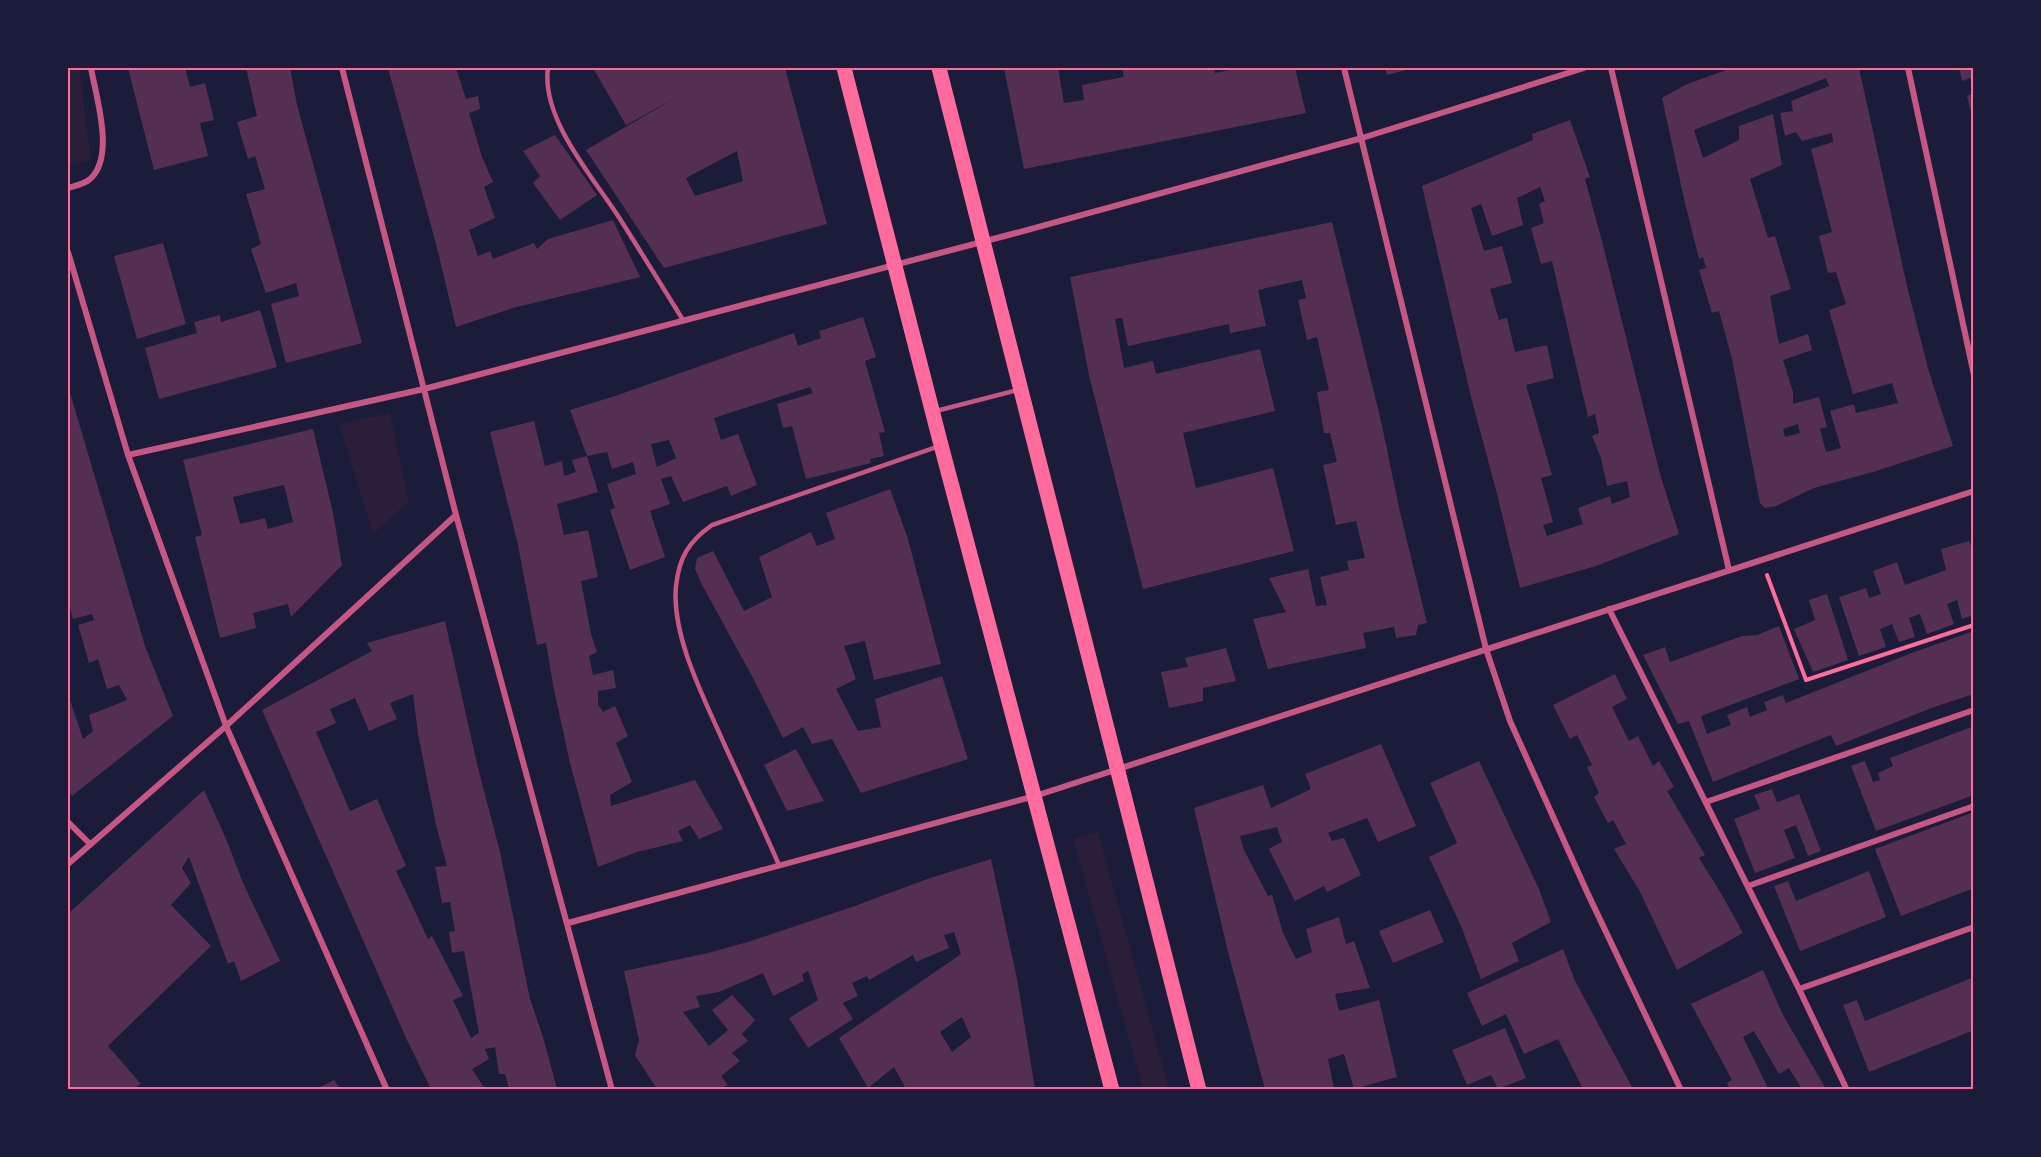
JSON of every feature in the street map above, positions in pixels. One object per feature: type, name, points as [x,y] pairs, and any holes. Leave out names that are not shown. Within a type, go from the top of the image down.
[{"type":"main road","points":[[844,68],[941,445],[1112,1089]]},
{"type":"main road","points":[[939,68],[1199,1089]]},
{"type":"street","points":[[68,189],[89,180],[99,168],[103,153],[91,68]]},
{"type":"street","points":[[342,68],[456,515],[612,1089]]},
{"type":"street","points":[[1344,68],[1486,649],[1510,721],[1587,892],[1681,1089]]},
{"type":"street","points":[[128,455],[423,389],[984,241],[1362,138],[1584,68]]},
{"type":"street","points":[[1611,68],[1729,570]]},
{"type":"street","points":[[1908,68],[1974,375]]},
{"type":"street","points":[[68,252],[128,455],[226,726],[387,1089]]},
{"type":"street","points":[[568,923],[1035,796],[1974,491]]},
{"type":"street","points":[[68,864],[226,726],[456,515]]},
{"type":"street","points":[[1609,609],[1748,885],[1847,1089]]},
{"type":"street","points":[[1706,802],[1974,710]]},
{"type":"street","points":[[1748,885],[1974,806]]},
{"type":"street","points":[[68,822],[90,844]]},
{"type":"street","points":[[1799,989],[1974,927]]},
{"type":"lane","points":[[548,68],[546,81],[549,98],[568,139],[683,320]]},
{"type":"lane","points":[[933,412],[1021,389]]},
{"type":"lane","points":[[779,865],[701,693],[688,659],[677,608],[676,587],[683,556],[696,536],[712,525],[941,445]]},
{"type":"path","points":[[1761,560],[1806,681],[1974,625]]},
{"type":"shaded area","points":[[68,68],[79,68],[91,160],[68,166]]},
{"type":"shaded area","points":[[390,413],[409,501],[373,534],[339,424]]},
{"type":"shaded area","points":[[1098,832],[1169,1089],[1143,1089],[1073,839]]},
{"type":"building","points":[[128,68],[185,68],[190,87],[205,83],[214,120],[200,123],[208,156],[154,170]]},
{"type":"building","points":[[246,68],[290,68],[297,105],[362,343],[286,363],[271,304],[299,296],[296,283],[266,293],[251,249],[261,244],[246,194],[265,189],[255,156],[248,159],[237,122],[257,116]]},
{"type":"building","points":[[388,68],[456,68],[466,99],[478,96],[480,109],[469,113],[482,157],[493,182],[484,187],[495,218],[469,230],[478,256],[490,251],[493,259],[534,243],[537,249],[548,239],[613,220],[640,277],[513,308],[456,327]]},
{"type":"building","points":[[593,68],[785,68],[827,224],[664,268],[586,150],[677,97],[626,125]],"holes":[[[737,151],[743,181],[695,196],[686,178]]]},
{"type":"building","points":[[1004,68],[1058,68],[1064,103],[1084,100],[1082,85],[1124,77],[1122,68],[1214,68],[1215,73],[1240,68],[1295,68],[1306,113],[1024,169]]},
{"type":"building","points":[[1385,68],[1413,68],[1387,75]]},
{"type":"building","points":[[1732,68],[1859,68],[1907,286],[1929,372],[1953,446],[1814,488],[1776,506],[1765,508],[1760,503],[1732,359],[1719,311],[1712,313],[1699,270],[1706,268],[1703,257],[1699,259],[1662,98],[1687,84]],"holes":[[[1826,78],[1829,86],[1791,101],[1793,111],[1780,113],[1785,136],[1796,132],[1802,141],[1832,133],[1833,142],[1811,149],[1832,232],[1819,236],[1828,273],[1836,272],[1846,304],[1829,310],[1853,394],[1892,383],[1898,403],[1856,413],[1854,404],[1830,411],[1841,448],[1826,452],[1820,429],[1827,427],[1819,397],[1793,404],[1793,392],[1783,360],[1812,350],[1808,334],[1779,344],[1770,296],[1791,289],[1775,236],[1768,238],[1750,179],[1782,165],[1773,114],[1739,126],[1739,140],[1703,158],[1694,130]],[[1798,424],[1800,433],[1785,437],[1783,429]]]},
{"type":"building","points":[[1959,68],[1974,68],[1974,77],[1962,81]]},
{"type":"building","points":[[1974,93],[1974,119],[1973,119],[1967,96]]},
{"type":"building","points":[[1570,120],[1590,177],[1585,179],[1660,474],[1679,534],[1596,566],[1520,588],[1471,397],[1422,186],[1533,140],[1532,134]],"holes":[[[1540,187],[1545,201],[1539,204],[1544,223],[1531,228],[1541,264],[1552,261],[1588,417],[1595,414],[1599,433],[1592,436],[1601,458],[1607,486],[1627,481],[1630,497],[1612,504],[1610,496],[1578,508],[1583,524],[1547,536],[1543,525],[1553,522],[1541,478],[1552,475],[1526,385],[1554,378],[1547,345],[1515,352],[1507,318],[1499,320],[1490,289],[1512,283],[1502,246],[1484,251],[1471,208],[1481,204],[1492,236],[1523,225],[1517,198]]]},
{"type":"building","points":[[555,135],[597,195],[560,220],[533,183],[540,176],[523,151]]},
{"type":"building","points":[[1332,222],[1381,421],[1427,623],[1418,625],[1416,635],[1396,638],[1394,627],[1363,633],[1366,648],[1268,669],[1253,619],[1286,612],[1269,578],[1308,569],[1316,606],[1327,605],[1320,577],[1349,570],[1347,561],[1365,558],[1356,521],[1336,525],[1323,465],[1337,462],[1330,433],[1324,433],[1317,392],[1329,390],[1317,337],[1307,340],[1298,300],[1306,298],[1302,280],[1258,290],[1266,326],[1230,333],[1229,324],[1128,346],[1122,318],[1115,319],[1124,368],[1153,361],[1156,374],[1260,349],[1275,411],[1183,433],[1196,488],[1273,468],[1294,551],[1143,589],[1089,375],[1070,277]]},
{"type":"building","points":[[163,243],[186,324],[137,339],[114,256]]},
{"type":"building","points":[[260,310],[277,367],[159,399],[145,348],[197,333],[194,322],[220,315],[221,322]]},
{"type":"building","points":[[863,317],[876,357],[865,361],[885,432],[879,433],[884,456],[870,459],[871,463],[806,479],[792,426],[783,428],[777,404],[813,393],[810,387],[714,418],[721,440],[738,434],[757,485],[731,496],[727,486],[683,502],[671,476],[661,479],[670,504],[650,511],[665,557],[630,570],[610,510],[615,508],[607,484],[636,474],[633,462],[612,469],[607,452],[587,456],[570,410],[794,333],[798,346],[821,338],[819,331]],"holes":[[[669,440],[676,458],[657,467],[651,444]]]},
{"type":"building","points":[[68,386],[145,646],[173,716],[72,796],[68,791],[68,694],[83,739],[93,731],[89,715],[127,700],[119,685],[107,689],[98,659],[89,663],[78,625],[94,620],[92,614],[73,619],[68,600],[68,590],[70,590],[68,582]]},
{"type":"building","points":[[534,421],[545,466],[562,461],[564,476],[576,472],[572,460],[587,456],[598,492],[557,504],[564,535],[588,530],[598,577],[581,581],[591,634],[597,652],[589,656],[593,675],[613,670],[616,688],[598,691],[598,704],[603,712],[615,706],[628,736],[616,743],[632,782],[610,795],[611,806],[695,780],[723,829],[699,839],[690,825],[678,831],[683,841],[637,852],[598,867],[570,763],[546,643],[537,645],[518,545],[490,432]]},
{"type":"building","points":[[313,429],[333,513],[342,565],[291,617],[288,604],[253,613],[256,628],[220,638],[195,537],[202,535],[183,460]],"holes":[[[284,485],[293,522],[268,529],[265,518],[240,524],[233,497]]]},
{"type":"building","points":[[890,489],[908,539],[941,664],[874,680],[865,641],[844,646],[856,679],[836,689],[858,731],[881,727],[875,699],[942,676],[968,759],[861,793],[832,739],[812,744],[803,727],[783,738],[695,569],[697,558],[713,551],[744,611],[772,597],[759,557],[811,532],[817,546],[835,539],[826,513]]},
{"type":"building","points":[[1969,541],[1974,554],[1974,615],[1962,619],[1957,600],[1947,604],[1954,624],[1927,634],[1920,614],[1909,618],[1915,637],[1899,642],[1892,624],[1880,629],[1886,647],[1859,656],[1839,597],[1866,588],[1869,598],[1881,594],[1873,571],[1897,562],[1905,585],[1946,570],[1941,549]]},
{"type":"building","points":[[1827,594],[1848,660],[1813,672],[1794,629],[1815,620],[1809,600]]},
{"type":"building","points":[[445,621],[478,768],[500,852],[530,999],[557,1089],[509,1089],[505,1074],[499,1074],[495,1047],[485,1049],[489,1059],[472,1069],[485,1089],[431,1089],[406,1038],[262,710],[372,651],[367,643]],"holes":[[[413,694],[418,734],[436,825],[447,866],[435,867],[442,903],[450,902],[455,931],[449,932],[452,953],[464,951],[479,1033],[471,1038],[453,1000],[463,996],[432,936],[428,939],[396,871],[406,866],[377,799],[350,811],[316,732],[336,723],[330,709],[355,698],[369,731],[397,719],[390,703]]]},
{"type":"building","points":[[1779,626],[1799,679],[1701,716],[1707,734],[1731,725],[1727,715],[1747,707],[1750,717],[1767,710],[1764,702],[1783,695],[1786,703],[1914,652],[1974,631],[1974,694],[1934,707],[1836,746],[1831,735],[1713,782],[1689,721],[1678,724],[1643,655],[1665,647],[1670,662],[1742,636],[1757,635]]},
{"type":"building","points":[[1226,648],[1236,681],[1203,688],[1203,701],[1169,708],[1161,672],[1188,667],[1185,658]]},
{"type":"building","points":[[1615,674],[1627,699],[1612,707],[1629,741],[1638,736],[1653,766],[1659,761],[1674,787],[1667,791],[1705,855],[1699,858],[1743,933],[1677,970],[1639,890],[1614,849],[1626,844],[1613,820],[1608,823],[1594,797],[1599,793],[1587,767],[1592,765],[1577,735],[1570,739],[1553,705]]},
{"type":"building","points":[[1974,726],[1974,795],[1876,831],[1851,766],[1865,761],[1873,782],[1880,780],[1878,773],[1893,766],[1890,758]]},
{"type":"building","points":[[1381,744],[1416,826],[1378,842],[1367,818],[1328,833],[1332,841],[1344,838],[1361,875],[1327,892],[1324,886],[1295,901],[1269,849],[1282,842],[1277,827],[1240,836],[1244,850],[1268,896],[1272,895],[1283,933],[1296,959],[1312,952],[1306,929],[1339,917],[1346,944],[1354,941],[1370,988],[1335,994],[1339,1011],[1379,1000],[1397,1077],[1354,1089],[1344,1054],[1328,1059],[1334,1089],[1265,1089],[1228,952],[1194,808],[1263,785],[1271,808],[1311,789],[1305,774]]},
{"type":"building","points":[[796,749],[824,801],[787,811],[764,765]]},
{"type":"building","points":[[1479,761],[1539,889],[1551,922],[1512,943],[1519,961],[1481,979],[1461,926],[1429,857],[1457,843],[1430,783]]},
{"type":"building","points":[[1772,789],[1777,802],[1799,794],[1821,851],[1808,856],[1796,825],[1784,830],[1795,858],[1755,873],[1734,819],[1760,809],[1754,795]]},
{"type":"building","points":[[204,790],[243,883],[280,961],[241,981],[234,961],[228,964],[189,857],[182,868],[191,883],[171,905],[211,946],[108,1046],[141,1084],[133,1089],[72,1089],[68,1085],[68,914]]},
{"type":"building","points":[[1974,812],[1974,888],[1901,916],[1875,849]]},
{"type":"building","points":[[991,859],[1017,979],[1035,1089],[906,1089],[894,1067],[868,1088],[839,1038],[961,954],[954,932],[944,935],[949,948],[916,962],[913,955],[869,980],[867,976],[852,983],[858,996],[843,1003],[853,1019],[808,1048],[789,1018],[818,1000],[808,971],[802,974],[804,981],[773,996],[763,973],[719,992],[696,996],[700,1007],[683,1012],[709,1046],[728,1030],[712,1010],[732,995],[755,1020],[742,1034],[748,1041],[732,1053],[740,1061],[721,1076],[728,1085],[719,1089],[657,1089],[635,1055],[639,1040],[624,971],[748,942]],"holes":[[[962,1017],[971,1037],[952,1052],[940,1032]]]},
{"type":"building","points":[[1869,871],[1886,917],[1800,951],[1774,886],[1788,881],[1796,901]]},
{"type":"building","points":[[1430,910],[1444,942],[1393,963],[1379,931]]},
{"type":"building","points":[[1563,949],[1575,981],[1633,1089],[1583,1089],[1558,1039],[1524,1054],[1506,1014],[1482,1026],[1467,993]]},
{"type":"building","points":[[1763,970],[1783,1015],[1826,1089],[1802,1089],[1789,1068],[1779,1074],[1754,1031],[1743,1037],[1767,1086],[1762,1089],[1730,1089],[1727,1083],[1732,1080],[1691,1004]]},
{"type":"building","points":[[1974,977],[1974,1030],[1869,1072],[1843,1005],[1857,1000],[1865,1021]]},
{"type":"building","points":[[1505,1028],[1526,1078],[1498,1089],[1491,1075],[1467,1085],[1452,1050]]},
{"type":"building","points":[[334,1080],[340,1089],[317,1089]]}]
